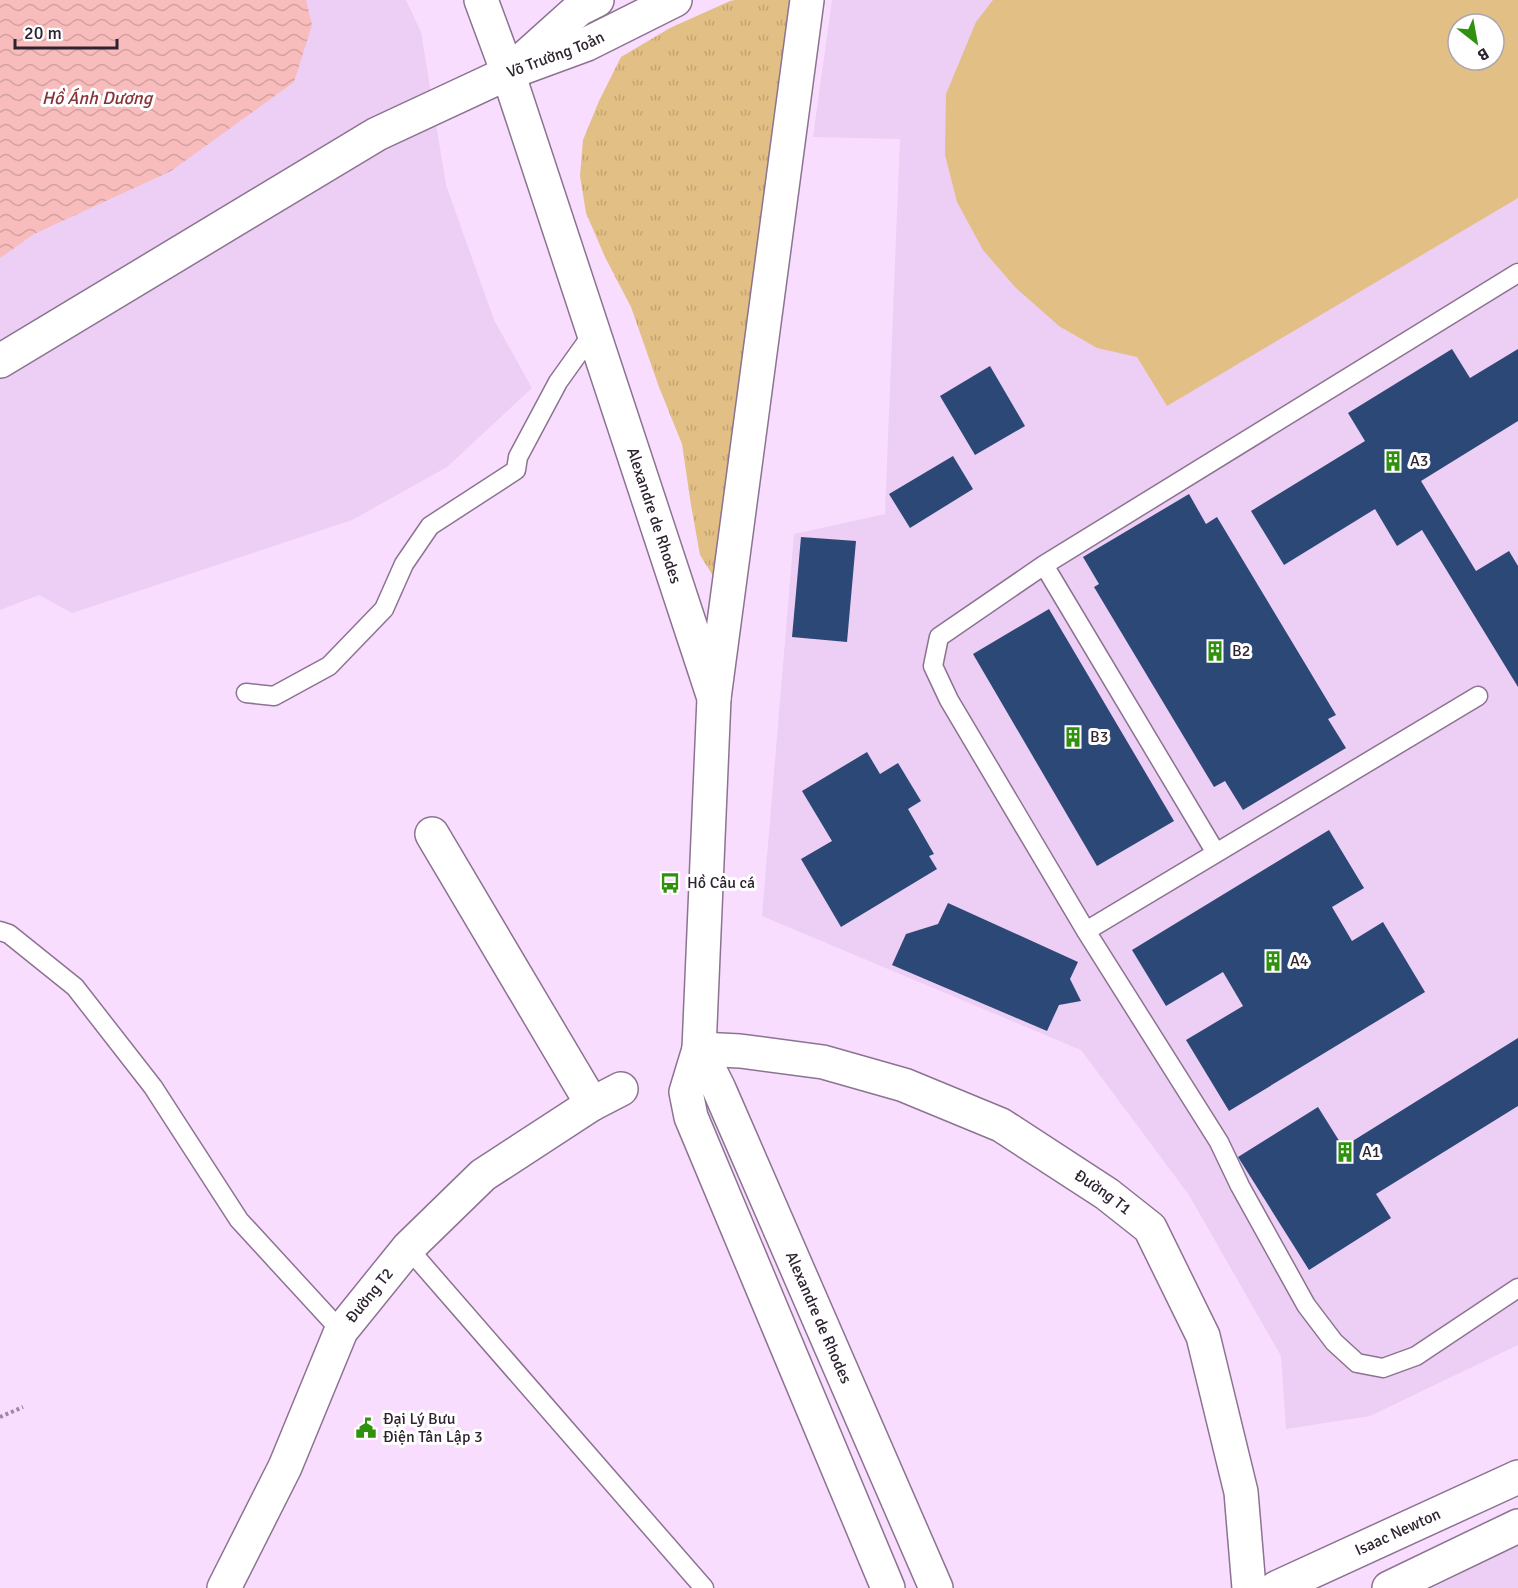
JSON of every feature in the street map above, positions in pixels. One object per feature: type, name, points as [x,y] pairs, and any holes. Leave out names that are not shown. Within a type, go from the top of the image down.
[{"type":"street","name":"Alexandre de Rhodes","points":[[481,0],[508,73],[714,698],[699,1049],[686,1092],[691,1117],[888,1588]]},
{"type":"street","name":"Võ Trường Toản","points":[[508,73],[579,9],[597,0]]},
{"type":"street","name":"Võ Trường Toản","points":[[508,73],[587,44],[675,0]]},
{"type":"street","points":[[714,698],[807,0]]},
{"type":"street","points":[[0,361],[377,134],[508,73]]},
{"type":"street","name":"Đường T2","points":[[224,1588],[285,1467],[341,1331],[408,1248],[483,1175],[607,1096],[432,834]]},
{"type":"street","name":"Alexandre de Rhodes","points":[[699,1049],[719,1089],[936,1588]]},
{"type":"street","name":"Đường T1","points":[[699,1049],[740,1051],[823,1062],[904,1085],[1001,1125],[1107,1194],[1150,1228],[1203,1336],[1241,1492],[1249,1588]]},
{"type":"street","name":"Isaac Newton","points":[[1276,1588],[1518,1477]]},
{"type":"street","points":[[1389,1588],[1518,1526]]},
{"type":"lane","points":[[1518,273],[1044,565],[939,637],[933,666],[949,700],[1086,931],[1219,1142],[1240,1186],[1306,1305],[1334,1342],[1357,1362],[1383,1368],[1416,1356],[1518,1288]]},
{"type":"lane","points":[[246,693],[274,696],[329,666],[384,609],[404,564],[430,526],[516,470],[518,457],[558,382],[593,333]]},
{"type":"lane","points":[[1044,565],[1216,853]]},
{"type":"lane","points":[[1086,931],[1478,696]]},
{"type":"lane","points":[[0,931],[9,934],[75,987],[153,1088],[239,1220],[341,1331]]},
{"type":"lane","points":[[408,1248],[704,1588]]},
{"type":"path","points":[[0,1417],[23,1407]]},
{"type":"shaded area","points":[[0,0],[406,0],[421,32],[446,185],[494,320],[532,388],[447,467],[352,520],[72,613],[39,595],[0,610]]},
{"type":"shaded area","points":[[832,0],[1518,0],[1518,1345],[1370,1416],[1286,1429],[1281,1356],[1189,1195],[1081,1050],[762,916],[794,534],[885,514],[900,139],[813,137]]},
{"type":"shaded area","points":[[1518,1545],[1518,1588],[1432,1588]]},
{"type":"green space","points":[[735,0],[795,0],[715,579],[700,555],[682,444],[631,307],[605,257],[586,213],[580,176],[583,140],[621,57],[670,28]]},
{"type":"green space","points":[[993,0],[1518,0],[1518,198],[1167,406],[1137,357],[1097,348],[1059,326],[1015,287],[983,250],[957,202],[945,155],[946,94],[976,22]]},
{"type":"water","name":"Hồ Ánh Dương","points":[[0,0],[306,0],[312,25],[294,82],[171,171],[34,234],[0,258]]},
{"type":"building","name":"A3","points":[[1452,349],[1470,378],[1518,349],[1518,421],[1421,481],[1476,571],[1509,551],[1518,566],[1518,687],[1422,530],[1397,546],[1375,509],[1284,565],[1251,511],[1365,441],[1348,413]]},
{"type":"building","points":[[990,366],[1025,426],[975,455],[940,396]]},
{"type":"building","points":[[953,456],[973,489],[910,528],[889,494]]},
{"type":"building","name":"B2","points":[[1189,494],[1206,524],[1217,517],[1336,715],[1328,719],[1346,748],[1243,810],[1225,781],[1214,787],[1094,587],[1099,584],[1083,557]]},
{"type":"building","points":[[801,537],[856,541],[847,642],[792,637]]},
{"type":"building","name":"B3","points":[[1049,609],[1174,821],[1097,866],[973,654]]},
{"type":"building","points":[[867,752],[880,774],[898,763],[921,801],[908,809],[934,854],[929,856],[937,869],[841,927],[801,859],[832,841],[802,791]]},
{"type":"building","name":"A4","points":[[1329,830],[1364,888],[1332,907],[1352,941],[1383,922],[1425,992],[1229,1111],[1186,1040],[1243,1006],[1223,972],[1166,1006],[1132,950]]},
{"type":"building","points":[[948,903],[1078,962],[1070,979],[1081,1001],[1059,1005],[1047,1031],[892,965],[906,934],[938,924]]},
{"type":"building","name":"A1","points":[[1518,1038],[1518,1106],[1376,1194],[1391,1218],[1309,1270],[1238,1157],[1318,1107],[1343,1147]]},
{"type":"place","name":"A3","points":[[1393,461]]},
{"type":"place","name":"B2","points":[[1215,651]]},
{"type":"place","name":"B3","points":[[1073,737]]},
{"type":"place","name":"Hồ Câu cá","points":[[670,883]]},
{"type":"place","name":"A4","points":[[1273,961]]},
{"type":"place","name":"A1","points":[[1345,1152]]},
{"type":"place","name":"Đại Lý Bưu Điện Tân Lập 3","points":[[366,1428]]}]
